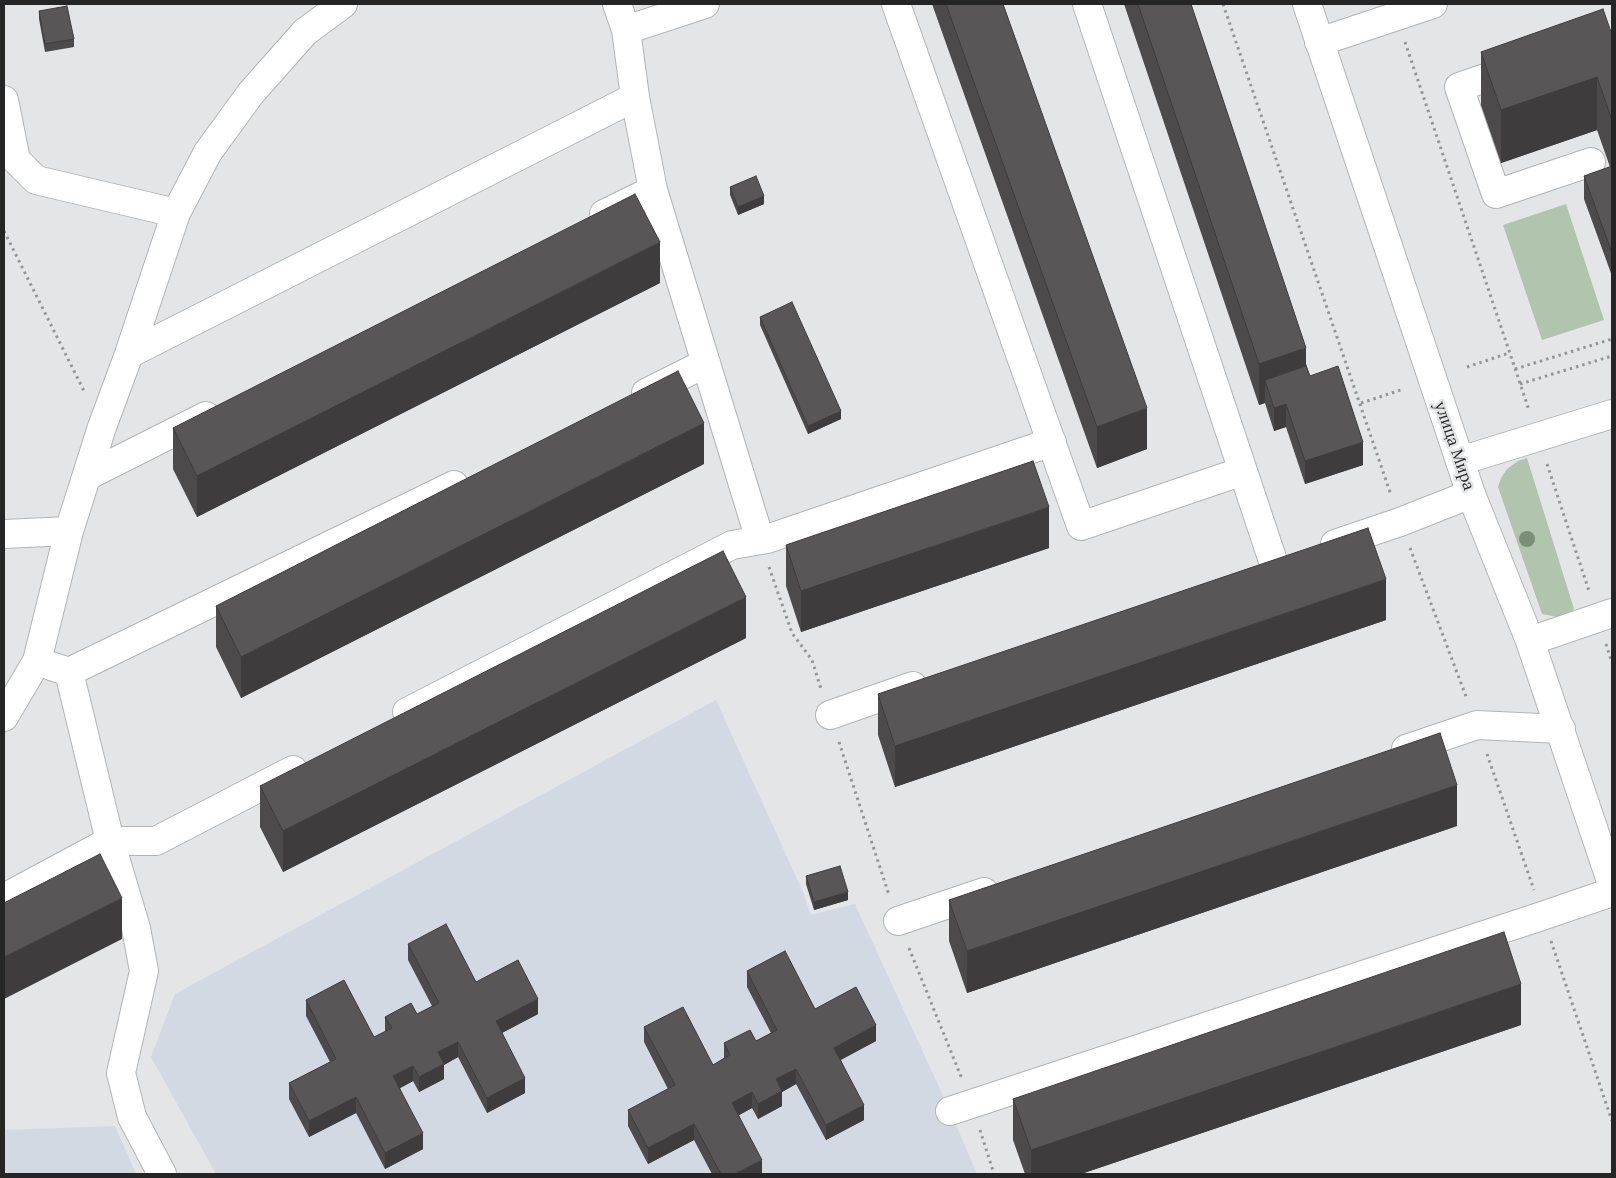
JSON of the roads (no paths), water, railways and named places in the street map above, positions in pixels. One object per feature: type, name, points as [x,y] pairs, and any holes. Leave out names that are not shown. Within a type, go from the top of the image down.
[{"type":"street","points":[[5,713],[37,662],[69,531],[102,426],[176,213],[208,152],[250,93],[305,32],[343,4]]},
{"type":"street","points":[[618,4],[626,30],[635,97],[653,190],[760,540]]},
{"type":"street","points":[[626,30],[705,4]]},
{"type":"street","points":[[896,4],[1082,526],[1243,471]]},
{"type":"street","points":[[1087,4],[1243,471],[1265,567],[1400,522],[1471,494]]},
{"type":"street","name":"улица Мира","points":[[1307,4],[1431,379],[1471,494],[1530,640],[1612,884]]},
{"type":"street","points":[[1319,42],[1433,4]]},
{"type":"street","points":[[1540,59],[1459,87],[1496,194],[1591,162]]},
{"type":"street","points":[[128,354],[635,97]]},
{"type":"street","points":[[4,100],[16,160],[36,180],[176,213]]},
{"type":"street","points":[[582,225],[653,190]]},
{"type":"street","points":[[626,403],[706,364]]},
{"type":"street","points":[[87,476],[229,404]]},
{"type":"street","points":[[1460,461],[1612,414]]},
{"type":"street","points":[[386,722],[732,544],[760,540],[1052,442]]},
{"type":"street","points":[[37,662],[69,672],[473,476]]},
{"type":"street","points":[[4,534],[69,531]]},
{"type":"street","points":[[1530,640],[1605,615]]},
{"type":"street","points":[[69,672],[110,841],[136,928],[144,971],[122,1073],[132,1118],[162,1174]]},
{"type":"street","points":[[830,715],[934,680]]},
{"type":"street","points":[[1384,757],[1477,725],[1561,729]]},
{"type":"street","points":[[4,898],[110,841],[156,841],[316,759]]},
{"type":"street","points":[[898,921],[1010,883]]},
{"type":"street","points":[[961,1107],[1612,892]]}]
